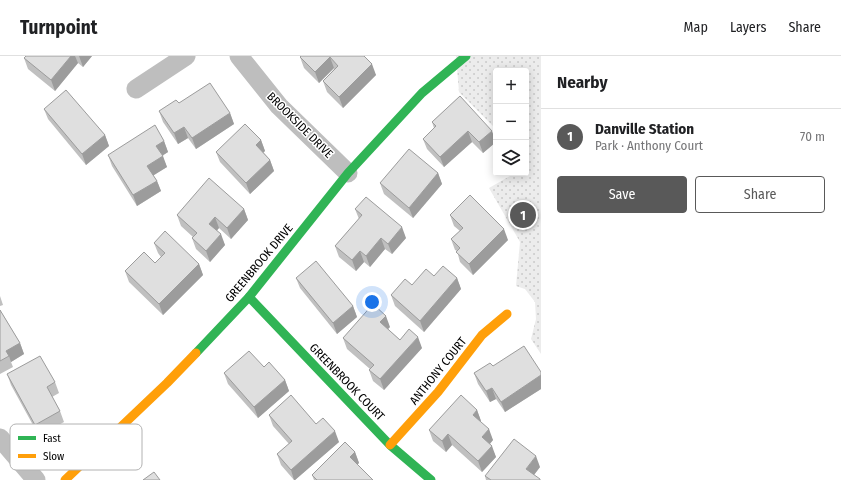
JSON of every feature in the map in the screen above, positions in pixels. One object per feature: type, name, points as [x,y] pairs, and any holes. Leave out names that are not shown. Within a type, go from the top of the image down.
[{"type":"street","points":[[136,89],[186,56]]},
{"type":"street","name":"BROOKSIDE DRIVE","points":[[239,56],[279,106],[348,173]]},
{"type":"street","name":"GREENBROOK DRIVE","points":[[124,424],[168,383],[249,297],[348,173],[422,93],[466,56]]},
{"type":"street","name":"GREENBROOK COURT","points":[[249,297],[390,445],[431,480]]},
{"type":"street","name":"ANTHONY COURT","points":[[390,445],[438,392],[482,335],[507,314]]},
{"type":"street","points":[[0,438],[10,450]]},
{"type":"street","points":[[27,470],[36,480]]},
{"type":"street","name":"GREENBROOK DRIVE","points":[[65,480],[76,470]]},
{"type":"shaded area","points":[[456,56],[541,56],[541,354],[531,339],[536,319],[535,302],[525,289],[516,286],[520,242],[489,188],[510,176],[529,176],[529,68],[493,68],[493,126],[459,92]]},
{"type":"building","points":[[26,56],[71,56],[51,80],[24,58]]},
{"type":"building","points":[[364,56],[372,64],[339,97],[323,81],[338,66],[330,57],[315,72],[300,57]]},
{"type":"building","points":[[210,83],[230,113],[192,138],[184,127],[174,133],[159,111],[176,100],[179,103]]},
{"type":"building","points":[[66,90],[105,135],[82,154],[44,109]]},
{"type":"building","points":[[460,96],[492,131],[479,142],[468,131],[440,157],[423,139],[436,126],[432,122]]},
{"type":"building","points":[[245,124],[261,140],[256,145],[270,160],[246,183],[216,152]]},
{"type":"building","points":[[155,125],[164,141],[156,146],[163,156],[147,166],[157,181],[133,195],[108,155]]},
{"type":"building","points":[[409,149],[438,173],[409,208],[380,183]]},
{"type":"building","points":[[209,178],[244,209],[227,228],[215,217],[209,224],[221,234],[206,251],[192,238],[197,233],[177,215]]},
{"type":"building","points":[[470,195],[504,229],[469,264],[456,252],[460,248],[451,239],[463,228],[450,215]]},
{"type":"building","points":[[366,197],[402,227],[388,244],[381,238],[366,256],[360,251],[352,260],[335,246],[362,215],[355,209]]},
{"type":"building","points":[[165,231],[199,264],[159,304],[125,271],[144,252],[155,263],[165,253],[154,243]]},
{"type":"building","points":[[316,261],[353,306],[333,323],[296,278]]},
{"type":"building","points":[[443,266],[457,278],[420,321],[391,295],[405,279],[412,285],[426,269],[434,276]]},
{"type":"building","points":[[373,304],[386,316],[380,322],[400,340],[409,329],[418,337],[380,379],[369,370],[374,365],[343,338]]},
{"type":"building","points":[[0,310],[20,343],[6,351],[9,356],[0,361]]},
{"type":"building","points":[[524,346],[541,372],[541,375],[501,402],[492,388],[486,391],[474,373],[490,363],[493,366]]},
{"type":"building","points":[[249,351],[264,367],[269,362],[285,380],[254,407],[224,373]]},
{"type":"building","points":[[40,356],[55,382],[47,387],[60,411],[34,424],[7,374]]},
{"type":"building","points":[[291,395],[316,424],[323,418],[335,431],[291,470],[277,454],[292,441],[269,415]]},
{"type":"building","points":[[461,395],[477,410],[473,415],[489,429],[482,437],[492,446],[478,461],[448,434],[442,441],[429,430]]},
{"type":"building","points":[[514,439],[536,456],[526,469],[540,480],[491,480],[485,476]]},
{"type":"building","points":[[345,442],[355,452],[350,457],[373,480],[317,480],[312,475]]},
{"type":"building","points":[[154,472],[160,480],[143,480]]},
{"type":"traffic: fast","points":[[196,353],[249,297],[348,173],[422,93],[466,56]]},
{"type":"traffic: fast","points":[[249,297],[390,445],[431,480]]},
{"type":"traffic: slow","points":[[390,445],[438,392],[482,335],[507,314]]},
{"type":"traffic: slow","points":[[124,424],[196,353]]},
{"type":"traffic: slow","points":[[65,480],[76,470]]},
{"type":"place","name":"Danville Station","points":[[523,215]]}]
